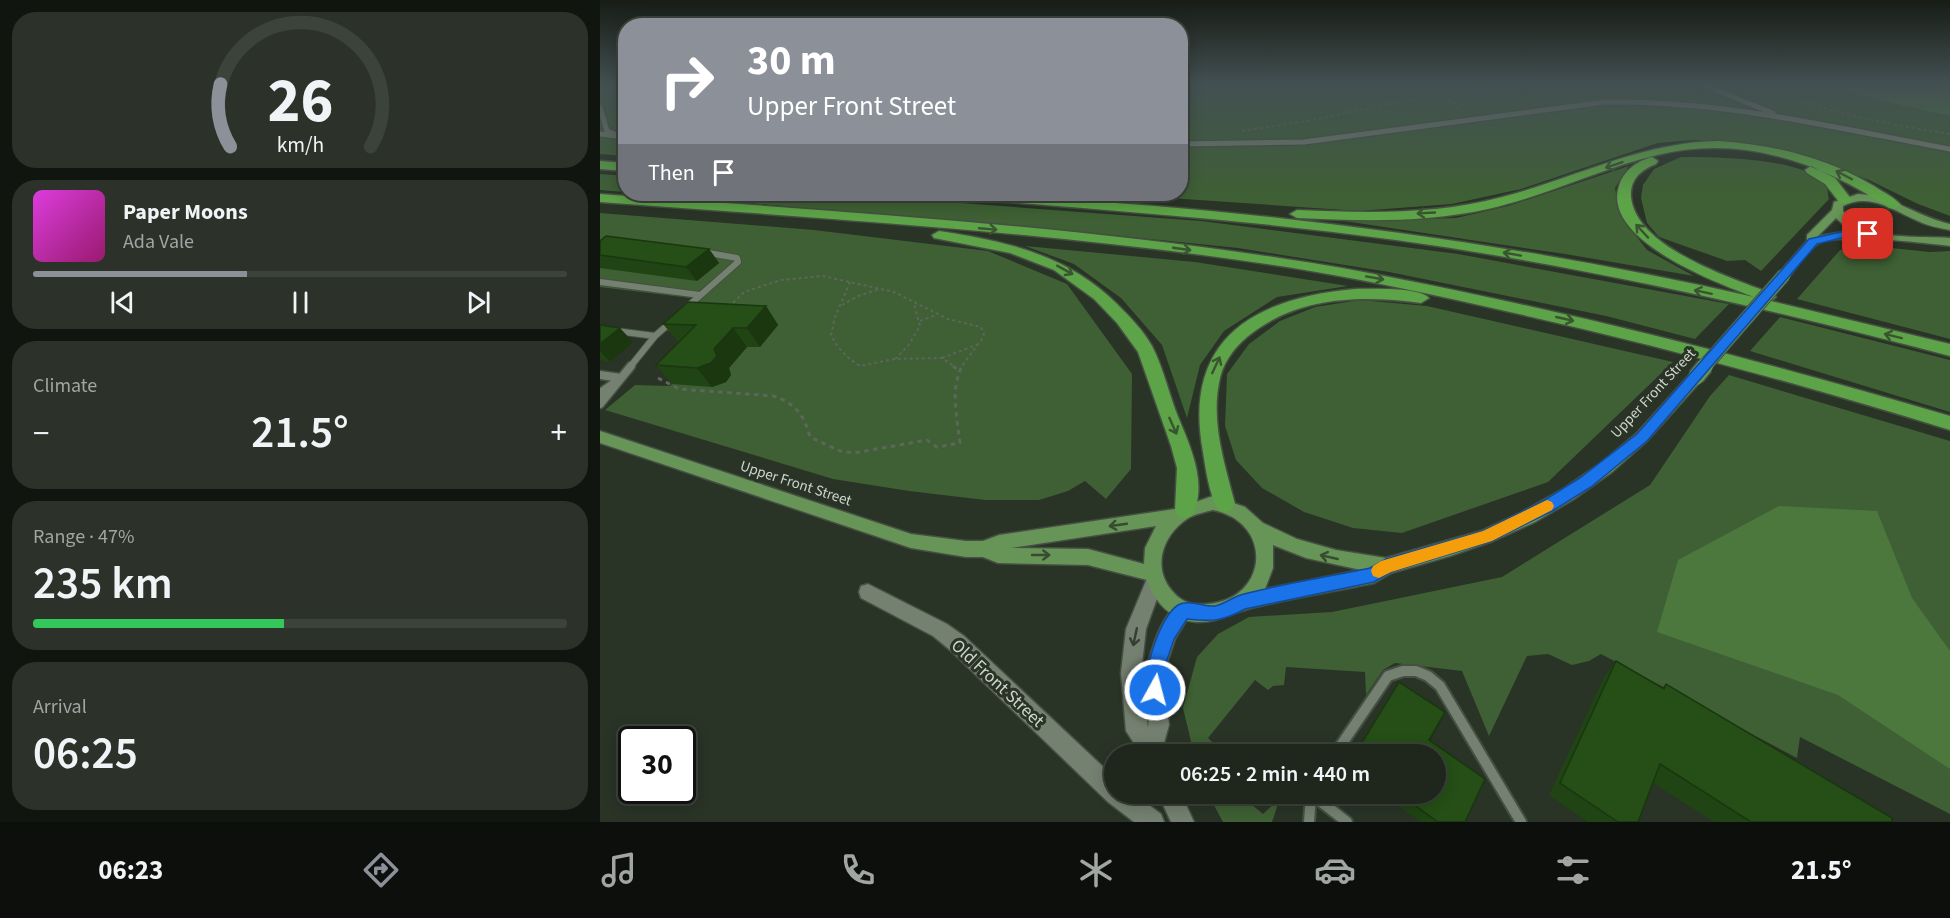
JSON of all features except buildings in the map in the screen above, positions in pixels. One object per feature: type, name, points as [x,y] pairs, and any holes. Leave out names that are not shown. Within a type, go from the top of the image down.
[{"type":"highway","points":[[1106,206],[1311,215],[1382,216],[1446,212],[1486,206],[1532,194],[1653,152],[1695,145],[1750,148],[1793,156],[1845,175],[1894,204]]},
{"type":"highway","points":[[1841,205],[1830,181],[1801,166],[1774,157],[1712,151],[1671,154],[1645,164],[1629,177],[1623,195],[1630,216],[1640,229],[1652,241],[1684,262],[1748,289],[1846,324]]},
{"type":"highway","points":[[600,165],[618,166]]},
{"type":"highway","points":[[600,198],[618,199]]},
{"type":"highway","points":[[640,201],[1042,233],[1287,263],[1378,279],[1540,314],[1711,355],[1950,423]]},
{"type":"highway","points":[[1044,201],[1318,227],[1443,243],[1564,263],[1846,324],[1950,350]]},
{"type":"highway","points":[[762,210],[828,222],[947,236],[1015,249],[1069,271],[1099,292],[1132,329],[1145,351],[1186,459],[1189,489],[1180,513]]},
{"type":"highway","points":[[1225,504],[1208,427],[1210,379],[1216,363],[1228,345],[1268,315],[1291,304],[1317,297],[1379,294],[1540,314]]},
{"type":"main road","points":[[1950,227],[1918,217],[1894,204],[1870,199],[1841,205],[1846,223],[1868,234],[1894,240],[1917,239],[1950,242]]},
{"type":"main road","name":"Upper Front Street","points":[[1183,611],[1212,614],[1228,610],[1242,602],[1374,575],[1386,566],[1487,536],[1548,505],[1585,482],[1642,437],[1813,242],[1811,237],[1841,205]]},
{"type":"main road","points":[[1917,239],[1924,235],[1926,230],[1918,217]]},
{"type":"main road","points":[[1813,242],[1841,235],[1868,234]]},
{"type":"main road","name":"Upper Front Street","points":[[600,437],[911,541],[946,548],[984,549],[998,555],[1088,557],[1153,578]]},
{"type":"main road","name":"Upper Front Street","points":[[984,549],[999,542],[1180,513],[1199,505],[1225,504],[1245,514],[1259,529],[1282,543],[1311,553],[1386,566]]},
{"type":"main road","points":[[1180,513],[1165,526],[1155,542],[1152,559],[1153,578],[1166,599],[1183,611]]},
{"type":"main road","name":"Upper Front Street","points":[[1242,602],[1258,584],[1265,567],[1265,549],[1259,529]]},
{"type":"street","points":[[1147,744],[1137,730],[1131,673],[1136,629],[1153,578]]},
{"type":"street","name":"Old Front Street","points":[[868,592],[940,630],[957,643],[1104,783]]},
{"type":"street","points":[[1154,744],[1159,725],[1155,690],[1158,660],[1167,635],[1183,611]]},
{"type":"street","name":"Old Front Street","points":[[1129,804],[1153,822]]},
{"type":"street","points":[[1174,804],[1183,822]]},
{"type":"lane","points":[[605,123],[607,131],[618,135]]},
{"type":"lane","points":[[1188,144],[1304,142],[1446,123]]},
{"type":"lane","points":[[1808,123],[1950,149]]},
{"type":"lane","points":[[600,134],[618,136]]},
{"type":"lane","points":[[600,404],[655,336],[738,262],[737,258],[732,256],[698,252]]},
{"type":"lane","points":[[600,282],[700,295]]},
{"type":"lane","points":[[600,329],[655,336]]},
{"type":"lane","points":[[600,375],[621,378]]},
{"type":"lane","points":[[600,393],[621,378]]},
{"type":"lane","points":[[1342,744],[1388,676],[1397,671],[1416,670],[1429,675],[1440,687],[1521,822]]},
{"type":"lane","points":[[1309,822],[1310,804]]},
{"type":"lane","points":[[1324,804],[1347,822]]},
{"type":"path","points":[[1241,131],[1290,123]]},
{"type":"path","points":[[1894,123],[1950,134]]},
{"type":"path","points":[[658,378],[679,389],[774,396],[789,401],[804,417],[810,437],[840,451],[854,453],[927,440],[937,447],[960,442],[956,402],[959,371],[980,344],[984,334],[981,327],[938,314],[894,292],[823,276],[781,280],[744,292],[731,305],[723,305]]},
{"type":"path","points":[[850,282],[835,317],[831,334],[838,348],[860,366],[894,359],[942,358],[980,344]]},
{"type":"path","points":[[840,306],[858,296],[880,289]]},
{"type":"path","points":[[894,359],[914,338],[920,322],[914,302]]},
{"type":"path","points":[[920,322],[938,314]]},
{"type":"path","points":[[942,358],[959,371]]},
{"type":"shaded area","points":[[600,123],[618,123],[618,155],[600,154]]},
{"type":"shaded area","points":[[1188,123],[1950,123],[1950,216],[1918,204],[1869,180],[1784,150],[1739,142],[1693,140],[1658,143],[1521,189],[1452,204],[1359,211],[1188,199]]},
{"type":"shaded area","points":[[1681,157],[1758,161],[1800,169],[1816,176],[1826,186],[1829,199],[1761,271],[1745,260],[1727,261],[1659,237],[1647,223],[1641,198],[1643,185],[1654,169]]},
{"type":"shaded area","points":[[1629,166],[1615,188],[1620,215],[1647,250],[1694,276],[1344,221],[1456,218],[1508,206]]},
{"type":"shaded area","points":[[600,174],[618,175],[618,191],[600,190]]},
{"type":"shaded area","points":[[723,201],[934,201],[1201,221],[1458,254],[1729,304],[1695,339],[1606,316],[1389,272],[1238,248]]},
{"type":"shaded area","points":[[600,213],[814,230],[988,251],[1067,284],[1132,374],[1131,469],[1106,499],[1085,481],[1068,491],[1039,500],[985,500],[833,479],[605,410],[635,385],[670,386],[721,333],[667,331],[699,299],[600,287]]},
{"type":"shaded area","points":[[1025,246],[1195,262],[1348,286],[1277,297],[1224,331],[1200,365],[1187,418],[1162,345],[1121,298],[1074,264]]},
{"type":"shaded area","points":[[1872,246],[1930,252],[1950,251],[1950,339],[1797,299],[1840,250]]},
{"type":"shaded area","points":[[1360,300],[1427,306],[1673,362],[1548,482],[1402,533],[1353,528],[1304,512],[1262,488],[1236,460],[1225,426],[1227,374],[1249,344],[1280,321],[1315,307]]},
{"type":"shaded area","points":[[1780,317],[1950,360],[1950,412],[1750,351]]},
{"type":"shaded area","points":[[1729,375],[1950,441],[1950,814],[1800,737],[1797,758],[1601,654],[1589,661],[1572,665],[1548,654],[1527,656],[1489,736],[1462,671],[1395,663],[1383,670],[1366,695],[1365,672],[1286,667],[1284,685],[1273,686],[1268,690],[1255,680],[1208,738],[1214,744],[1192,744],[1183,708],[1197,657],[1218,634],[1249,617],[1332,612],[1502,577],[1650,485],[1710,396]]},
{"type":"shaded area","points":[[1779,506],[1877,511],[1912,598],[1950,651],[1950,769],[1838,695],[1657,632],[1678,560]]},
{"type":"shaded area","points":[[1213,804],[1251,804],[1263,814],[1274,804],[1278,804],[1272,822],[1223,822]]},
{"type":"slow traffic","points":[[1379,571],[1386,566],[1440,552],[1487,536],[1547,506]]},
{"type":"route","points":[[1155,690],[1158,660],[1167,635],[1183,611],[1212,614],[1228,610],[1242,602],[1374,575],[1386,566],[1440,552],[1487,536],[1518,522],[1585,482],[1642,437],[1813,242],[1841,235],[1868,234]]}]
